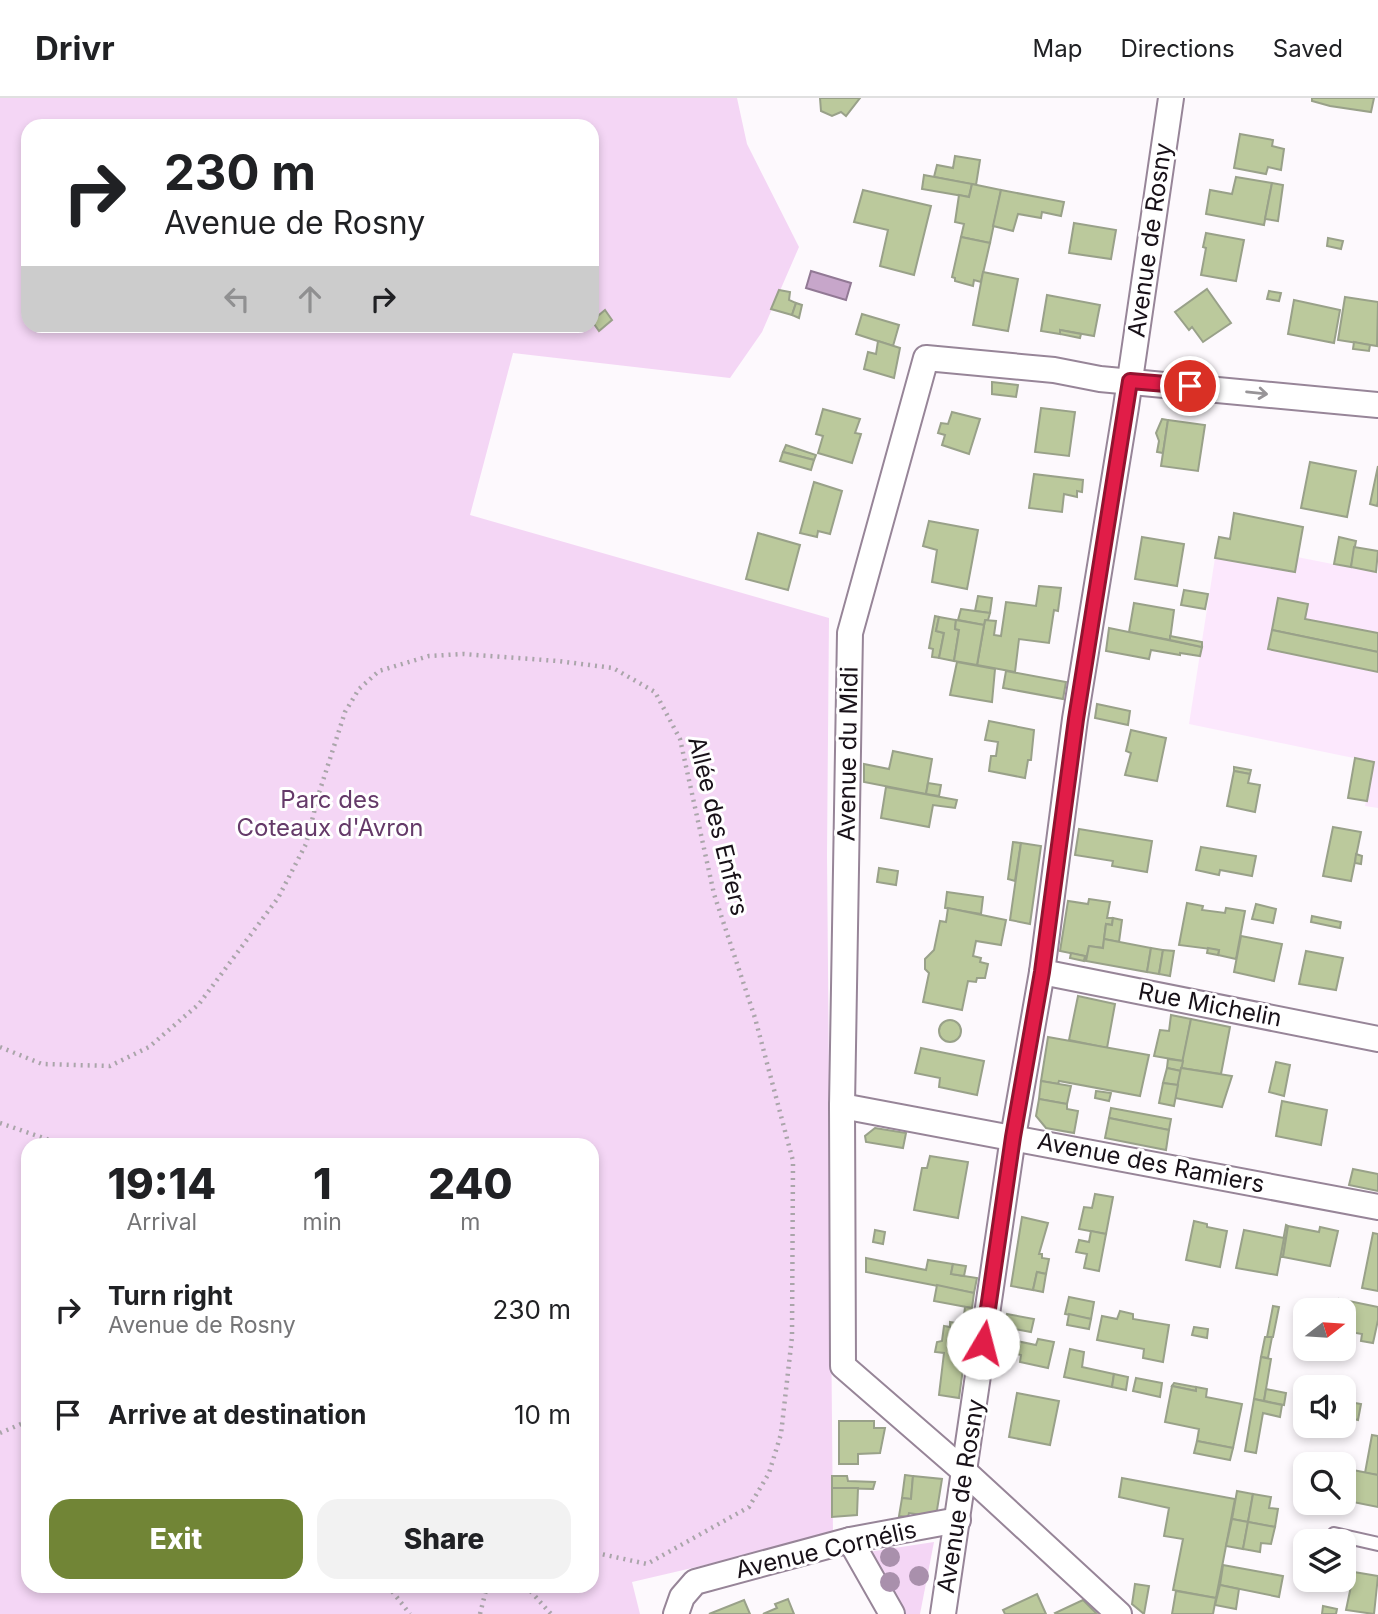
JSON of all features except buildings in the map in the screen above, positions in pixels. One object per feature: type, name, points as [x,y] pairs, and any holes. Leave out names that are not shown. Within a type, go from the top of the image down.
[{"type":"street","name":"Avenue de Rosny","points":[[943,1614],[1013,1137],[1042,972],[1076,719],[1130,381],[1171,98]]},
{"type":"street","name":"Avenue du Midi","points":[[965,1472],[843,1366],[842,1106],[850,633],[926,358],[1054,370],[1100,379],[1130,381]]},
{"type":"street","points":[[1130,381],[1378,405]]},
{"type":"street","name":"Rue Michelin","points":[[1042,972],[1378,1039]]},
{"type":"street","name":"Avenue des Ramiers","points":[[842,1106],[1378,1207]]},
{"type":"street","points":[[965,1472],[1119,1614]]},
{"type":"street","name":"Avenue Cornélis","points":[[676,1614],[682,1597],[695,1582],[850,1540],[958,1520]]},
{"type":"street","points":[[850,1540],[892,1614]]},
{"type":"lane","points":[[1356,1539],[1378,1544]]},
{"type":"path","name":"Allée des Enfers","points":[[0,1047],[43,1064],[110,1066],[149,1047],[199,1004],[278,898],[306,844],[345,712],[359,689],[379,671],[429,656],[463,654],[558,661],[613,668],[655,692],[680,739],[714,894],[755,1018],[793,1161],[792,1337],[781,1434],[769,1473],[749,1507],[647,1564],[599,1554]]},
{"type":"path","points":[[0,1123],[44,1138]]},
{"type":"path","points":[[0,1433],[21,1424]]},
{"type":"path","points":[[394,1593],[410,1614]]},
{"type":"path","points":[[480,1614],[485,1593]]},
{"type":"path","points":[[532,1593],[551,1614]]},
{"type":"shaded area","points":[[811,271],[851,283],[846,300],[806,288]]},
{"type":"shaded area","points":[[1297,557],[1378,573],[1378,808],[1365,806],[1373,762],[1189,724],[1215,558],[1294,572]]},
{"type":"green space","name":"Parc des Coteaux d'Avron","points":[[0,98],[737,98],[747,144],[799,247],[762,332],[730,378],[513,353],[470,515],[829,618],[827,855],[833,1535],[632,1582],[640,1614],[0,1614]]},
{"type":"green space","points":[[934,1542],[920,1614],[906,1614],[868,1552]]},
{"type":"route","points":[[983,1343],[1013,1137],[1042,972],[1076,719],[1130,381],[1190,386]]}]
